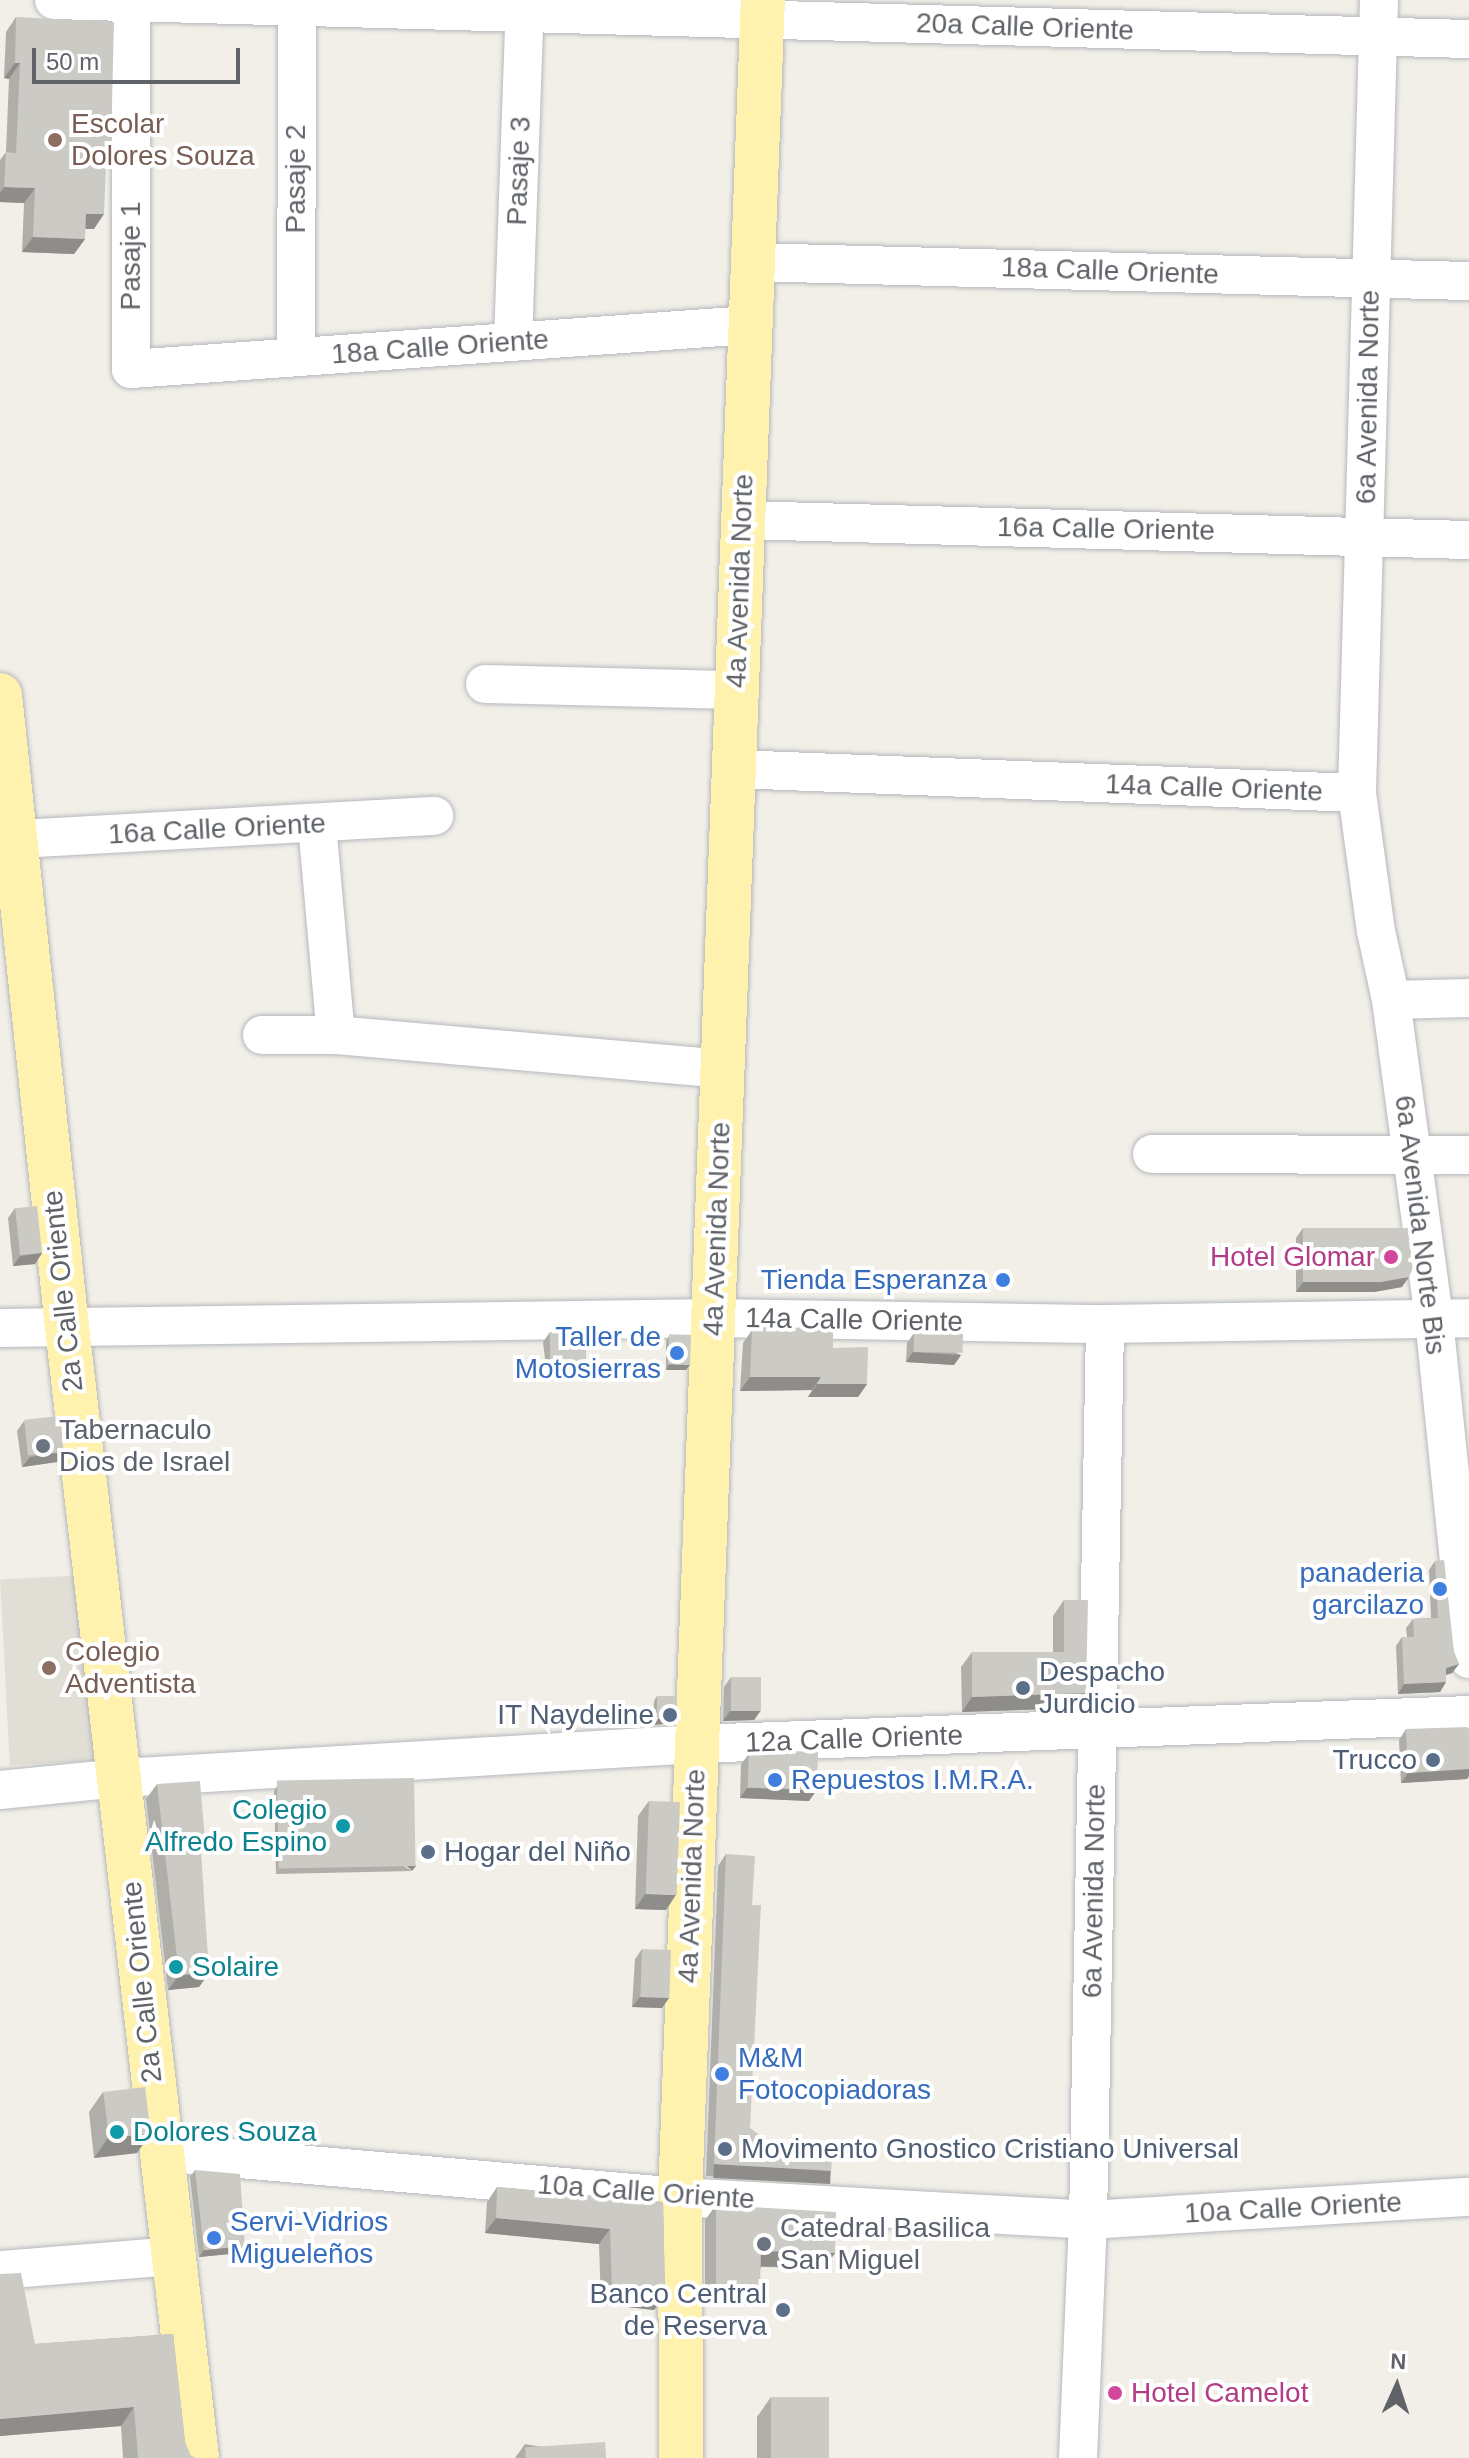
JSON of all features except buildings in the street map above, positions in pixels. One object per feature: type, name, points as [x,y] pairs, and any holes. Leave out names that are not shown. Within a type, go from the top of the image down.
[{"type":"main road","name":"4a Avenida Norte","points":[[681,2458],[680,2197],[762,10]]},
{"type":"main road","name":"2a Calle Oriente","points":[[0,695],[7,840],[121,1778],[159,2152],[175,2256],[197,2458]]},
{"type":"street","name":"20a Calle Oriente","points":[[54,0],[1378,18],[1469,39]]},
{"type":"street","name":"Pasaje 1","points":[[131,1],[131,369]]},
{"type":"street","name":"Pasaje 2","points":[[296,3],[296,357]]},
{"type":"street","name":"Pasaje 3","points":[[513,342],[524,6]]},
{"type":"street","name":"6a Avenida Norte","points":[[1357,793],[1378,18]]},
{"type":"street","name":"18a Calle Oriente","points":[[751,262],[1469,281]]},
{"type":"street","name":"18a Calle Oriente","points":[[131,369],[749,325]]},
{"type":"street","name":"16a Calle Oriente","points":[[742,520],[1469,540]]},
{"type":"street","points":[[485,684],[737,690]]},
{"type":"street","name":"14a Calle Oriente","points":[[734,769],[1357,793]]},
{"type":"street","name":"6a Avenida Norte Bis","points":[[1357,793],[1376,931],[1391,1000],[1412,1156],[1451,1318],[1469,1659]]},
{"type":"street","name":"16a Calle Oriente","points":[[7,840],[434,816]]},
{"type":"street","points":[[317,824],[336,1035]]},
{"type":"street","points":[[1391,1000],[1469,998]]},
{"type":"street","points":[[262,1035],[336,1035],[723,1062]]},
{"type":"street","points":[[1152,1154],[1469,1155]]},
{"type":"street","name":"14a Calle Oriente","points":[[0,1328],[714,1318],[1105,1324],[1451,1318]]},
{"type":"street","name":"6a Avenida Norte","points":[[1078,2458],[1088,2220],[1105,1324]]},
{"type":"street","name":"12a Calle Oriente","points":[[0,1790],[121,1778],[697,1744],[1469,1715]]},
{"type":"street","name":"10a Calle Oriente","points":[[159,2152],[680,2197],[1088,2220],[1469,2197]]},
{"type":"street","points":[[0,2270],[175,2256]]},
{"type":"shaded area","name":"Colegio Adventista","points":[[85,1575],[95,1761],[10,1765],[0,1579]]},
{"type":"place","name":"Escolar Dolores Souza","points":[[55,140]]},
{"type":"place","name":"Hotel Glomar","points":[[1391,1257]]},
{"type":"place","name":"Tienda Esperanza","points":[[1003,1280]]},
{"type":"place","name":"Taller de Motosierras","points":[[677,1353]]},
{"type":"place","name":"Tabernaculo Dios de Israel","points":[[43,1446]]},
{"type":"place","name":"panaderia garcilazo","points":[[1440,1589]]},
{"type":"place","name":"Colegio Adventista","points":[[49,1668]]},
{"type":"place","name":"Despacho Jurdicio","points":[[1023,1688]]},
{"type":"place","name":"IT Naydeline","points":[[670,1715]]},
{"type":"place","name":"Trucco","points":[[1433,1760]]},
{"type":"place","name":"Repuestos I.M.R.A.","points":[[775,1780]]},
{"type":"place","name":"Colegio Alfredo Espino","points":[[343,1826]]},
{"type":"place","name":"Hogar del Niño","points":[[428,1852]]},
{"type":"place","name":"Solaire","points":[[176,1967]]},
{"type":"place","name":"M&M Fotocopiadoras","points":[[722,2074]]},
{"type":"place","name":"Dolores Souza","points":[[117,2132]]},
{"type":"place","name":"Movimento Gnostico Cristiano Universal","points":[[725,2149]]},
{"type":"place","name":"Servi-Vidrios Migueleños","points":[[214,2238]]},
{"type":"place","name":"Catedral Basilica San Miguel","points":[[764,2244]]},
{"type":"place","name":"Banco Central de Reserva","points":[[783,2310]]},
{"type":"place","name":"Hotel Camelot","points":[[1115,2393]]}]
